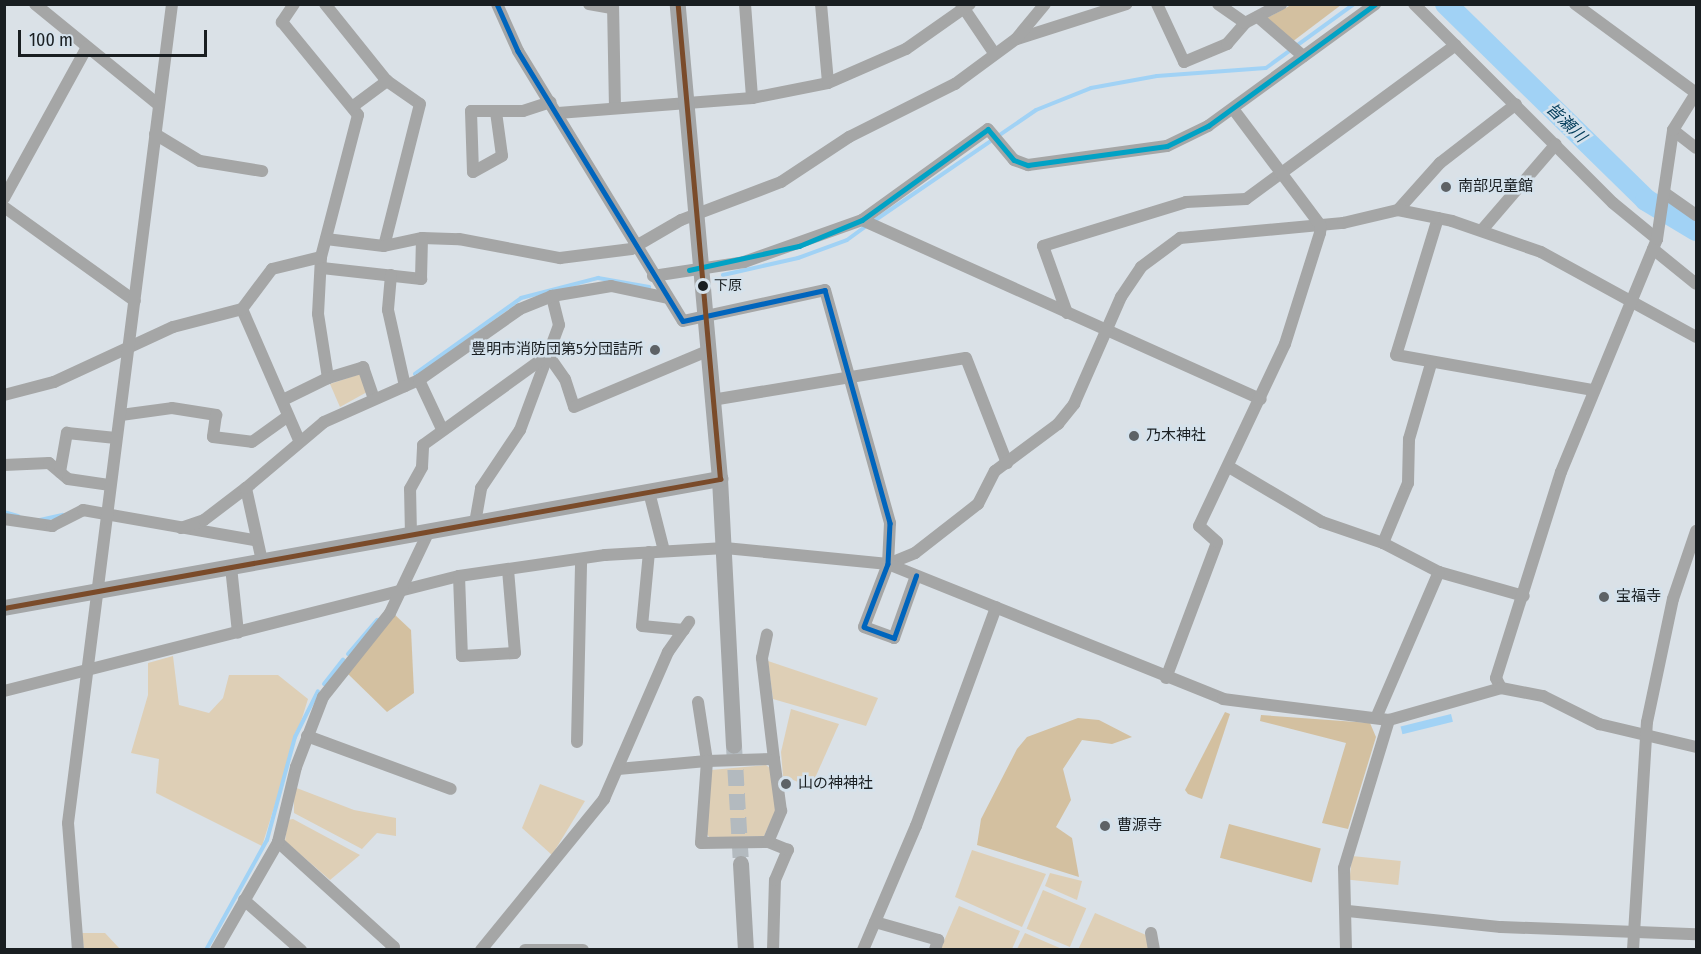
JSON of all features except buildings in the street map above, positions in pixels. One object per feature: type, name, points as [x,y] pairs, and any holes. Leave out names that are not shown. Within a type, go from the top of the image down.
[{"type":"street","points":[[35,4],[159,105]]},
{"type":"street","points":[[78,950],[68,822],[88,670],[95,593],[121,415],[172,4]]},
{"type":"street","points":[[294,4],[282,22],[358,115],[322,262],[318,315],[328,378]]},
{"type":"street","points":[[325,4],[387,81],[420,104],[384,246]]},
{"type":"street","points":[[497,4],[518,51],[639,243],[653,276],[683,321],[704,320],[825,290],[890,522],[888,564],[864,627],[894,638],[916,576]]},
{"type":"street","points":[[589,4],[613,6],[615,108]]},
{"type":"street","points":[[678,4],[699,269],[720,479],[734,746]]},
{"type":"street","points":[[745,4],[752,98]]},
{"type":"street","points":[[821,4],[828,83]]},
{"type":"street","points":[[1016,39],[1044,4]]},
{"type":"street","points":[[326,239],[384,246],[422,238],[459,239],[560,258],[630,249],[696,215],[781,182],[849,137],[955,84],[1016,39],[1127,4]]},
{"type":"street","points":[[1157,4],[1184,62],[1227,44],[1245,23],[1281,4]]},
{"type":"street","points":[[1218,4],[1245,23]]},
{"type":"street","points":[[653,276],[699,269],[799,246],[869,224],[988,129],[1014,160],[1028,165],[1167,146],[1233,109],[1297,51],[1375,4]]},
{"type":"street","points":[[1414,4],[1696,284]]},
{"type":"street","points":[[1501,688],[1496,678],[1592,390],[1655,244],[1666,194],[1673,130],[1696,93],[1575,4]]},
{"type":"street","points":[[558,113],[752,98],[828,83],[906,49],[964,6],[994,53]]},
{"type":"street","points":[[1258,17],[1297,51]]},
{"type":"street","points":[[1066,313],[1043,246],[1186,202],[1246,199],[1456,45]]},
{"type":"street","points":[[4,198],[87,48]]},
{"type":"street","points":[[352,107],[387,81]]},
{"type":"street","points":[[496,112],[502,156],[473,172],[471,111],[523,111],[551,102]]},
{"type":"street","points":[[1398,210],[1440,163],[1516,104]]},
{"type":"street","points":[[1233,109],[1320,226]]},
{"type":"street","points":[[1673,130],[1696,147]]},
{"type":"street","points":[[155,134],[200,161],[262,171]]},
{"type":"street","points":[[1482,230],[1556,144]]},
{"type":"street","points":[[1666,194],[1696,215]]},
{"type":"street","points":[[4,207],[135,301]]},
{"type":"street","points":[[888,564],[915,553],[978,504],[995,471],[1074,404],[1106,329],[1141,267],[1180,238],[1320,226],[1398,210],[1482,230],[1541,252],[1696,337]]},
{"type":"street","points":[[1438,218],[1396,355],[1431,364],[1442,361],[1592,390]]},
{"type":"street","points":[[869,224],[1261,399]]},
{"type":"street","points":[[1166,678],[1217,542],[1199,526],[1229,467],[1285,344],[1320,226]]},
{"type":"street","points":[[4,395],[54,382],[173,327],[242,309],[272,269],[322,262],[422,279],[422,238]]},
{"type":"street","points":[[391,275],[388,310],[405,386]]},
{"type":"street","points":[[177,530],[204,520],[246,488],[298,440],[374,396],[418,381],[520,309],[552,296],[603,286],[668,298]]},
{"type":"street","points":[[475,523],[481,488],[520,430],[560,325],[552,296]]},
{"type":"street","points":[[242,309],[298,440]]},
{"type":"street","points":[[548,355],[565,379],[574,407],[707,351]]},
{"type":"street","points":[[411,535],[410,489],[422,466],[423,445],[442,429],[548,355]]},
{"type":"street","points":[[712,400],[847,375],[966,358],[1007,463]]},
{"type":"street","points":[[1383,543],[1408,483],[1409,439],[1431,364]]},
{"type":"street","points":[[282,400],[328,378],[363,367],[374,396]]},
{"type":"street","points":[[418,381],[442,429]]},
{"type":"street","points":[[121,415],[172,408],[216,415],[213,437],[252,442],[288,416]]},
{"type":"street","points":[[60,472],[67,433],[116,438]]},
{"type":"street","points":[[4,465],[49,464],[68,479],[110,485]]},
{"type":"street","points":[[1229,467],[1322,522],[1383,543],[1439,572],[1524,596]]},
{"type":"street","points":[[4,608],[720,479]]},
{"type":"street","points":[[246,488],[254,540],[262,561]]},
{"type":"street","points":[[649,492],[664,551]]},
{"type":"street","points":[[4,519],[52,526],[83,510],[107,513],[177,530],[254,540]]},
{"type":"street","points":[[1633,950],[1647,734],[1673,599],[1696,531]]},
{"type":"street","points":[[216,950],[278,842],[308,736],[323,697],[390,613],[428,533]]},
{"type":"street","points":[[4,691],[459,576],[581,559],[724,548],[888,564],[1166,678],[1223,699],[1382,719],[1501,688],[1543,696],[1599,724],[1696,747]]},
{"type":"street","points":[[481,950],[583,828],[618,769],[668,652],[686,626],[642,626],[649,552]]},
{"type":"street","points":[[576,742],[581,559]]},
{"type":"street","points":[[231,567],[238,633]]},
{"type":"street","points":[[459,576],[462,656],[515,653],[508,569]]},
{"type":"street","points":[[1346,950],[1348,911],[1344,868],[1382,719],[1439,572]]},
{"type":"street","points":[[863,950],[996,607]]},
{"type":"street","points":[[767,634],[762,658],[782,811],[768,842]]},
{"type":"street","points":[[698,702],[707,761],[700,843],[768,842],[788,850],[775,880],[772,950]]},
{"type":"street","points":[[308,736],[451,789]]},
{"type":"street","points":[[618,769],[707,761],[774,759]]},
{"type":"street","points":[[278,842],[394,946],[391,950]]},
{"type":"street","points":[[741,864],[746,950]]},
{"type":"street","points":[[244,900],[301,950]]},
{"type":"street","points":[[1348,911],[1501,927],[1696,933]]},
{"type":"street","points":[[875,922],[938,940],[935,950]]},
{"type":"street","points":[[1151,933],[1154,950]]},
{"type":"street","points":[[525,950],[583,950]]},
{"type":"shaded area","points":[[1291,5],[1341,5],[1292,42],[1267,18]]},
{"type":"shaded area","points":[[360,374],[367,392],[340,407],[330,384]]},
{"type":"shaded area","points":[[394,614],[411,630],[414,693],[387,712],[347,673]]},
{"type":"shaded area","points":[[173,656],[179,705],[209,713],[223,698],[229,675],[278,675],[308,699],[262,846],[156,793],[159,759],[131,753],[148,695],[148,663]]},
{"type":"shaded area","points":[[768,661],[878,698],[866,726],[773,699]]},
{"type":"shaded area","points":[[791,709],[839,724],[811,787],[783,776],[781,752]]},
{"type":"shaded area","points":[[1225,712],[1230,714],[1202,799],[1188,794],[1185,790]]},
{"type":"shaded area","points":[[1261,715],[1370,723],[1376,737],[1348,829],[1322,823],[1346,743],[1260,721]]},
{"type":"shaded area","points":[[1078,718],[1099,720],[1132,737],[1112,744],[1082,740],[1063,769],[1071,800],[1056,827],[1072,838],[1079,877],[977,845],[981,819],[1017,749],[1027,737]]},
{"type":"shaded area","points":[[766,765],[771,769],[776,810],[764,836],[710,838],[706,833],[711,770]]},
{"type":"shaded area","points":[[540,784],[585,801],[552,855],[522,828]]},
{"type":"shaded area","points":[[294,787],[354,810],[396,818],[396,836],[377,833],[362,849],[294,813]]},
{"type":"shaded area","points":[[293,819],[360,855],[330,880],[285,841],[288,820]]},
{"type":"shaded area","points":[[1229,824],[1321,849],[1312,882],[1220,858]]},
{"type":"shaded area","points":[[972,850],[1046,874],[1022,927],[955,897]]},
{"type":"shaded area","points":[[1352,856],[1401,861],[1398,885],[1349,880]]},
{"type":"shaded area","points":[[1050,873],[1082,881],[1077,900],[1045,886]]},
{"type":"shaded area","points":[[1043,890],[1086,908],[1070,947],[1027,929]]},
{"type":"shaded area","points":[[959,906],[1020,931],[1012,949],[940,950]]},
{"type":"shaded area","points":[[1095,913],[1146,935],[1150,949],[1078,950]]},
{"type":"shaded area","points":[[82,933],[105,933],[120,949],[84,949]]},
{"type":"shaded area","points":[[1025,933],[1062,949],[1017,949]]},
{"type":"water","points":[[1451,714],[1453,722],[1402,734],[1401,727]]},
{"type":"waterway","points":[[874,221],[1036,110],[1091,88],[1157,76],[1266,68],[1354,4]]},
{"type":"waterway","name":"皆瀬川","points":[[1446,4],[1646,200],[1696,230]]},
{"type":"waterway","points":[[723,275],[798,258],[847,240],[868,225]]},
{"type":"waterway","points":[[415,374],[521,298],[598,278],[649,287]]},
{"type":"waterway","points":[[4,512],[18,516]]},
{"type":"waterway","points":[[40,520],[62,515]]},
{"type":"waterway","points":[[348,654],[377,620]]},
{"type":"waterway","points":[[324,684],[343,660]]},
{"type":"waterway","points":[[206,950],[267,840],[295,737],[318,691]]},
{"type":"tunnel","points":[[734,746],[741,864]]},
{"type":"transit line","points":[[497,4],[518,51],[683,321],[825,290],[890,523],[888,564],[864,627],[894,638],[916,576]]},
{"type":"transit line","points":[[4,608],[720,479],[678,4]]},
{"type":"transit line","points":[[689,270],[799,246],[862,220],[988,129],[1014,160],[1028,165],[1167,146],[1208,126],[1375,4]]},
{"type":"place","name":"南部児童館","points":[[1446,187]]},
{"type":"place","name":"下原","points":[[703,286]]},
{"type":"place","name":"豊明市消防団第5分団詰所","points":[[655,350]]},
{"type":"place","name":"乃木神社","points":[[1134,436]]},
{"type":"place","name":"宝福寺","points":[[1604,597]]},
{"type":"place","name":"山の神神社","points":[[786,784]]},
{"type":"place","name":"曹源寺","points":[[1105,826]]}]
